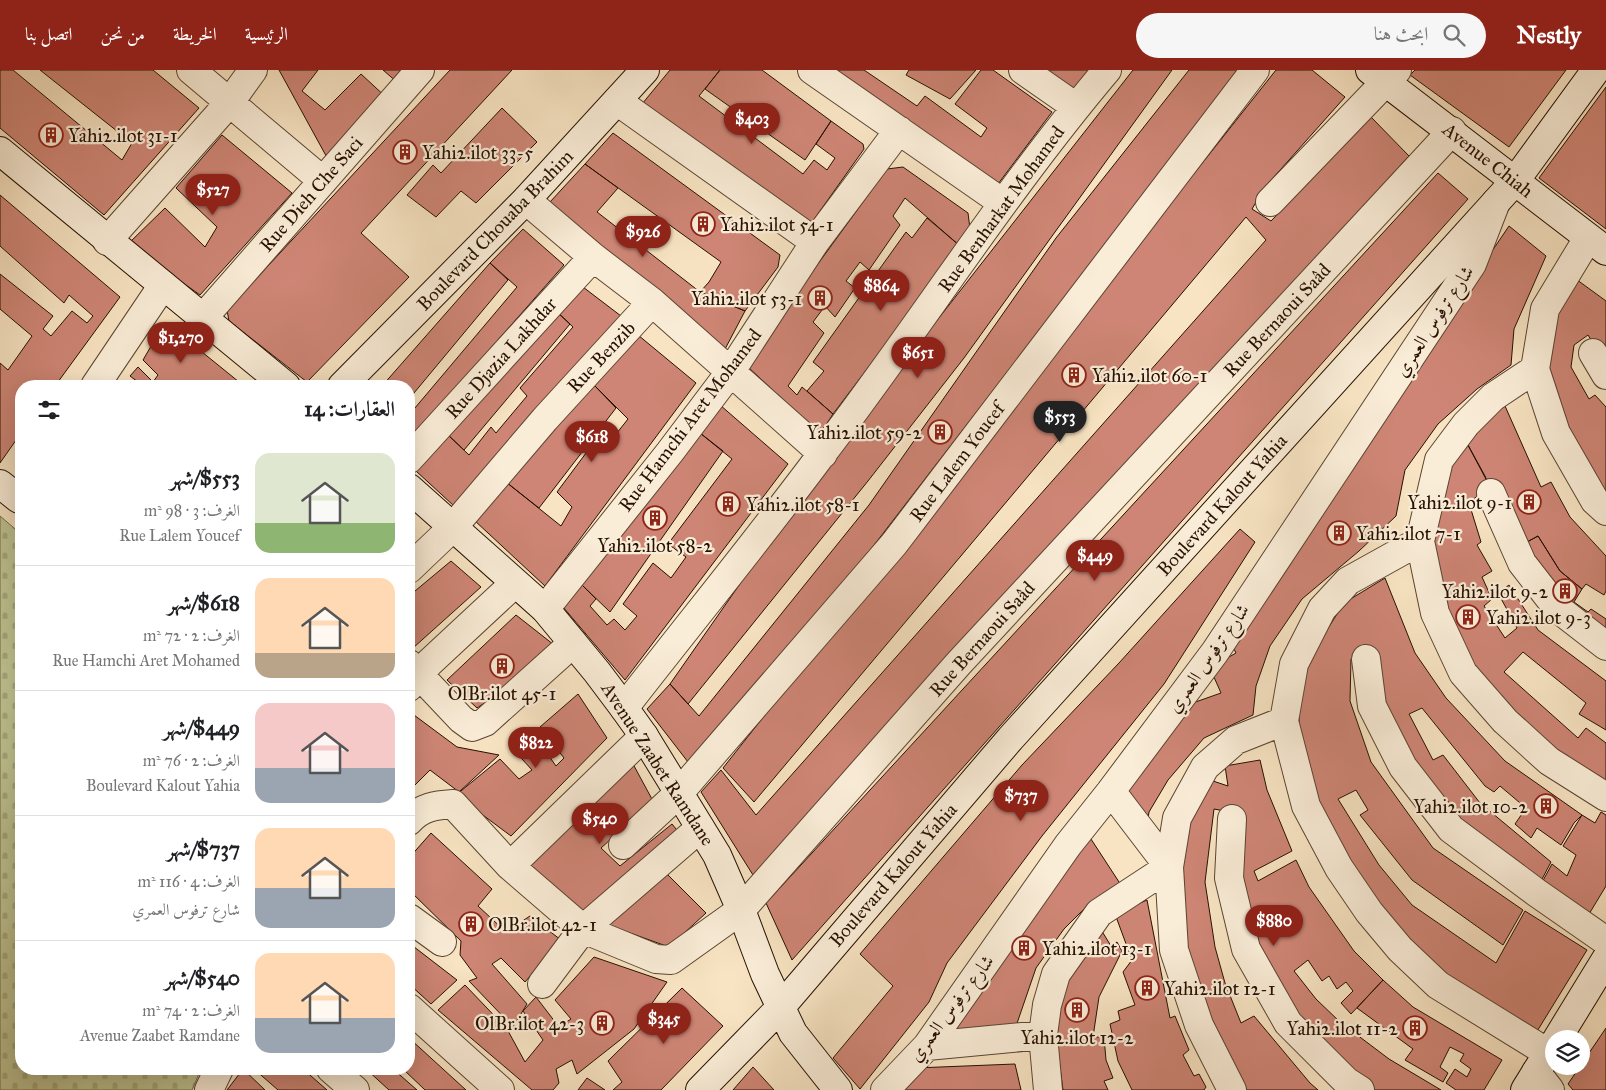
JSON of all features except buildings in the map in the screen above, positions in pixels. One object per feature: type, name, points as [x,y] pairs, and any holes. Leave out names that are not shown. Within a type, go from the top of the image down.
[{"type":"street","points":[[191,70],[323,181]]},
{"type":"street","points":[[107,240],[230,102],[253,70]]},
{"type":"street","name":"Rue Dieh Che Saci","points":[[202,318],[420,70]]},
{"type":"street","name":"Boulevard Chouaba Brahim","points":[[348,380],[526,200],[645,70]]},
{"type":"street","points":[[812,70],[1003,203]]},
{"type":"street","points":[[1024,70],[1076,107]]},
{"type":"street","name":"Rue Benharkat Mohamed","points":[[624,708],[823,454],[1003,203],[1076,107],[1107,70]]},
{"type":"street","name":"Rue Lalem Youcef","points":[[623,845],[679,793],[894,544],[1255,70]]},
{"type":"street","name":"Boulevard Kalout Yahia","points":[[700,1090],[780,1008],[1010,738],[1515,181],[1596,70]]},
{"type":"street","points":[[1270,202],[1384,74]]},
{"type":"street","name":"Avenue Chiah","points":[[1384,74],[1452,131],[1597,245]]},
{"type":"street","points":[[617,101],[815,242]]},
{"type":"street","name":"Rue Hamchi Aret Mohamed","points":[[545,609],[670,452],[731,371],[815,242],[899,130]]},
{"type":"street","name":"Rue Bernaoui Saâd","points":[[415,813],[435,805],[453,804],[510,866],[582,929],[656,959],[671,960],[741,910],[958,663],[1452,131]]},
{"type":"street","points":[[0,152],[279,380]]},
{"type":"street","points":[[526,200],[593,257],[652,302],[823,454]]},
{"type":"street","name":"شارع ترفوس العمري","points":[[885,1090],[926,1046],[1068,845],[1111,792],[1215,652],[1472,264],[1496,202]]},
{"type":"street","points":[[1597,245],[1545,309],[1535,369],[1556,433],[1595,501],[1606,510]]},
{"type":"street","name":"Rue Djazia Lakhdar","points":[[415,452],[593,257]]},
{"type":"street","points":[[99,380],[163,286]]},
{"type":"street","name":"Rue Benzib","points":[[415,563],[453,527],[545,419],[652,302]]},
{"type":"street","points":[[1535,369],[1493,397],[1466,424],[1439,460],[1420,541],[1435,613],[1463,673],[1505,721],[1548,762],[1606,797]]},
{"type":"street","name":"Avenue Zaabet Ramdane","points":[[415,493],[545,609],[644,736],[717,855],[741,910],[765,974],[793,1033],[838,1090]]},
{"type":"street","points":[[1492,494],[1522,563],[1557,608],[1606,646]]},
{"type":"street","points":[[1420,541],[1348,581],[1322,609],[1294,664],[1284,722],[1306,806],[1338,868],[1369,912],[1400,949],[1438,985],[1545,1065]]},
{"type":"street","points":[[415,673],[429,663],[516,583]]},
{"type":"street","points":[[415,678],[472,727],[486,722],[573,643]]},
{"type":"street","points":[[1366,659],[1372,706],[1403,767],[1451,829],[1537,893],[1606,941]]},
{"type":"street","points":[[1232,1090],[1199,1025],[1174,950],[1168,867],[1177,818],[1205,766],[1236,740],[1284,722]]},
{"type":"street","points":[[510,866],[644,736]]},
{"type":"street","points":[[1111,792],[1168,867]]},
{"type":"street","points":[[1232,819],[1229,878],[1246,949],[1288,1023],[1346,1080],[1360,1090]]},
{"type":"street","points":[[542,984],[582,929],[700,828]]},
{"type":"street","points":[[1048,1090],[1043,1035],[1047,1005],[1056,974],[1099,913],[1168,867]]},
{"type":"street","points":[[415,922],[442,942]]},
{"type":"street","points":[[1565,1030],[1606,959]]},
{"type":"street","points":[[415,1013],[500,1090]]},
{"type":"street","points":[[926,1046],[1043,1035]]},
{"type":"street","points":[[209,1090],[216,1075]]},
{"type":"street","points":[[337,1075],[355,1090]]},
{"type":"green space","points":[[0,516],[15,529],[15,1075],[198,1075],[192,1090],[0,1090]]},
{"type":"place","name":"Yahi2.ilot 31-1","points":[[51,135]]},
{"type":"place","name":"Yahi2.ilot 33-5","points":[[405,152]]},
{"type":"place","name":"Yahi2.ilot 54-1","points":[[703,224]]},
{"type":"place","name":"Yahi2.ilot 53-1","points":[[820,298]]},
{"type":"place","name":"Yahi2.ilot 60-1","points":[[1074,375]]},
{"type":"place","name":"Yahi2.ilot 59-2","points":[[940,432]]},
{"type":"place","name":"Yahi2.ilot 9-1","points":[[1529,502]]},
{"type":"place","name":"Yahi2.ilot 58-1","points":[[728,504]]},
{"type":"place","name":"Yahi2.ilot 58-2","points":[[655,518]]},
{"type":"place","name":"Yahi2.ilot 7-1","points":[[1339,533]]},
{"type":"place","name":"Yahi2.ilot 9-2","points":[[1565,591]]},
{"type":"place","name":"Yahi2.ilot 9-3","points":[[1468,617]]},
{"type":"place","name":"OlBr.ilot 45-1","points":[[502,666]]},
{"type":"place","name":"Yahi2.ilot 10-2","points":[[1546,806]]},
{"type":"place","name":"OlBr.ilot 42-1","points":[[471,924]]},
{"type":"place","name":"Yahi2.ilot 13-1","points":[[1024,948]]},
{"type":"place","name":"Yahi2.ilot 12-1","points":[[1147,988]]},
{"type":"place","name":"Yahi2.ilot 12-2","points":[[1077,1010]]},
{"type":"place","name":"OlBr.ilot 42-3","points":[[602,1023]]},
{"type":"place","name":"Yahi2.ilot 11-2","points":[[1415,1028]]}]
